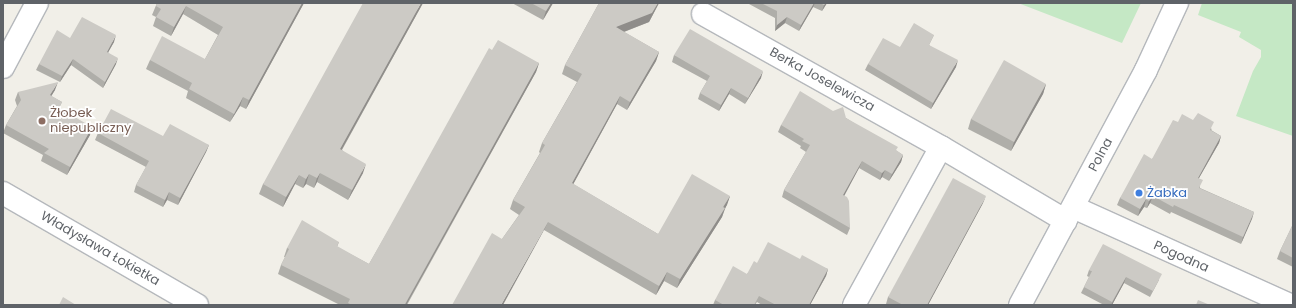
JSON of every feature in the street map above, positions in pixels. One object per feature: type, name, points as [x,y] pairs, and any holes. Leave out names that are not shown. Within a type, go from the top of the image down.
[{"type":"street","points":[[3,67],[37,3]]},
{"type":"street","name":"Polna","points":[[1020,305],[1146,70],[1177,3]]},
{"type":"street","name":"Berka Joselewicza","points":[[703,14],[941,147],[1069,214]]},
{"type":"street","points":[[854,305],[941,147]]},
{"type":"street","name":"Władysława Łokietka","points":[[3,193],[197,305]]},
{"type":"street","name":"Pogodna","points":[[1069,214],[1290,305]]},
{"type":"green space","points":[[1018,3],[1141,3],[1122,43]]},
{"type":"green space","points":[[1202,3],[1293,3],[1293,136],[1236,116],[1253,71],[1261,57],[1261,50],[1239,37],[1241,32],[1198,15]]},
{"type":"building","points":[[157,3],[302,3],[249,100],[243,97],[234,114],[189,89],[192,83],[150,60],[162,36],[205,59],[223,27],[186,6],[174,27],[156,17],[161,9],[156,6]]},
{"type":"building","points":[[363,3],[421,3],[340,149],[366,164],[352,190],[320,173],[317,178],[309,174],[306,179],[299,175],[286,197],[263,184]]},
{"type":"building","points":[[531,3],[551,3],[546,11]]},
{"type":"building","points":[[599,3],[658,3],[652,13],[616,27],[659,52],[630,102],[620,96],[572,183],[658,234],[692,174],[730,196],[723,207],[725,208],[680,279],[667,272],[659,286],[548,222],[501,305],[452,305],[492,233],[502,239],[525,207],[513,200],[545,145],[542,143],[582,74],[565,65]]},
{"type":"building","points":[[761,3],[814,3],[801,25],[787,17],[777,25],[777,11]]},
{"type":"building","points":[[82,17],[116,35],[107,52],[118,58],[105,82],[73,59],[62,76],[39,64],[57,30],[70,38]]},
{"type":"building","points":[[914,23],[934,35],[929,45],[958,60],[933,103],[868,64],[883,38],[900,47]]},
{"type":"building","points":[[690,29],[763,71],[748,98],[731,88],[721,105],[700,93],[710,76],[674,55]]},
{"type":"building","points":[[498,40],[539,63],[405,304],[407,305],[352,305],[348,303],[350,299],[281,265],[289,249],[287,248],[302,220],[339,242],[337,246],[369,264],[489,48],[492,50]]},
{"type":"building","points":[[1004,60],[1046,84],[1014,142],[971,119]]},
{"type":"building","points":[[58,82],[50,95],[62,102],[59,108],[92,127],[70,167],[44,153],[49,149],[6,125],[21,100],[18,92]]},
{"type":"building","points":[[800,91],[833,111],[843,107],[846,118],[898,147],[896,150],[903,155],[892,174],[885,170],[882,173],[862,161],[843,195],[847,197],[849,201],[850,228],[784,190],[810,145],[802,141],[804,139],[781,125]]},
{"type":"building","points":[[111,109],[163,136],[170,124],[209,145],[180,198],[169,192],[165,200],[136,185],[149,161],[98,133]]},
{"type":"building","points":[[1198,113],[1214,122],[1210,130],[1221,136],[1198,178],[1203,180],[1199,188],[1254,212],[1243,237],[1174,205],[1173,207],[1153,196],[1149,201],[1146,199],[1140,209],[1120,198],[1144,154],[1152,159],[1173,120],[1178,122],[1182,114],[1193,120]]},
{"type":"building","points":[[953,178],[986,196],[927,305],[903,305],[888,297]]},
{"type":"building","points":[[1293,224],[1293,258],[1280,251]]},
{"type":"building","points":[[768,242],[800,259],[802,255],[828,269],[809,305],[776,305],[759,296],[754,305],[724,305],[715,300],[733,266],[747,274],[754,261],[757,263]]},
{"type":"building","points":[[1103,244],[1162,274],[1153,291],[1126,277],[1112,302],[1084,287],[1092,271],[1089,270]]},
{"type":"building","points":[[63,297],[76,305],[59,305]]},
{"type":"building","points":[[1198,300],[1210,305],[1196,305]]},
{"type":"place","name":"Żłobek niepubliczny","points":[[42,121]]},
{"type":"place","name":"Żabka","points":[[1139,193]]}]
